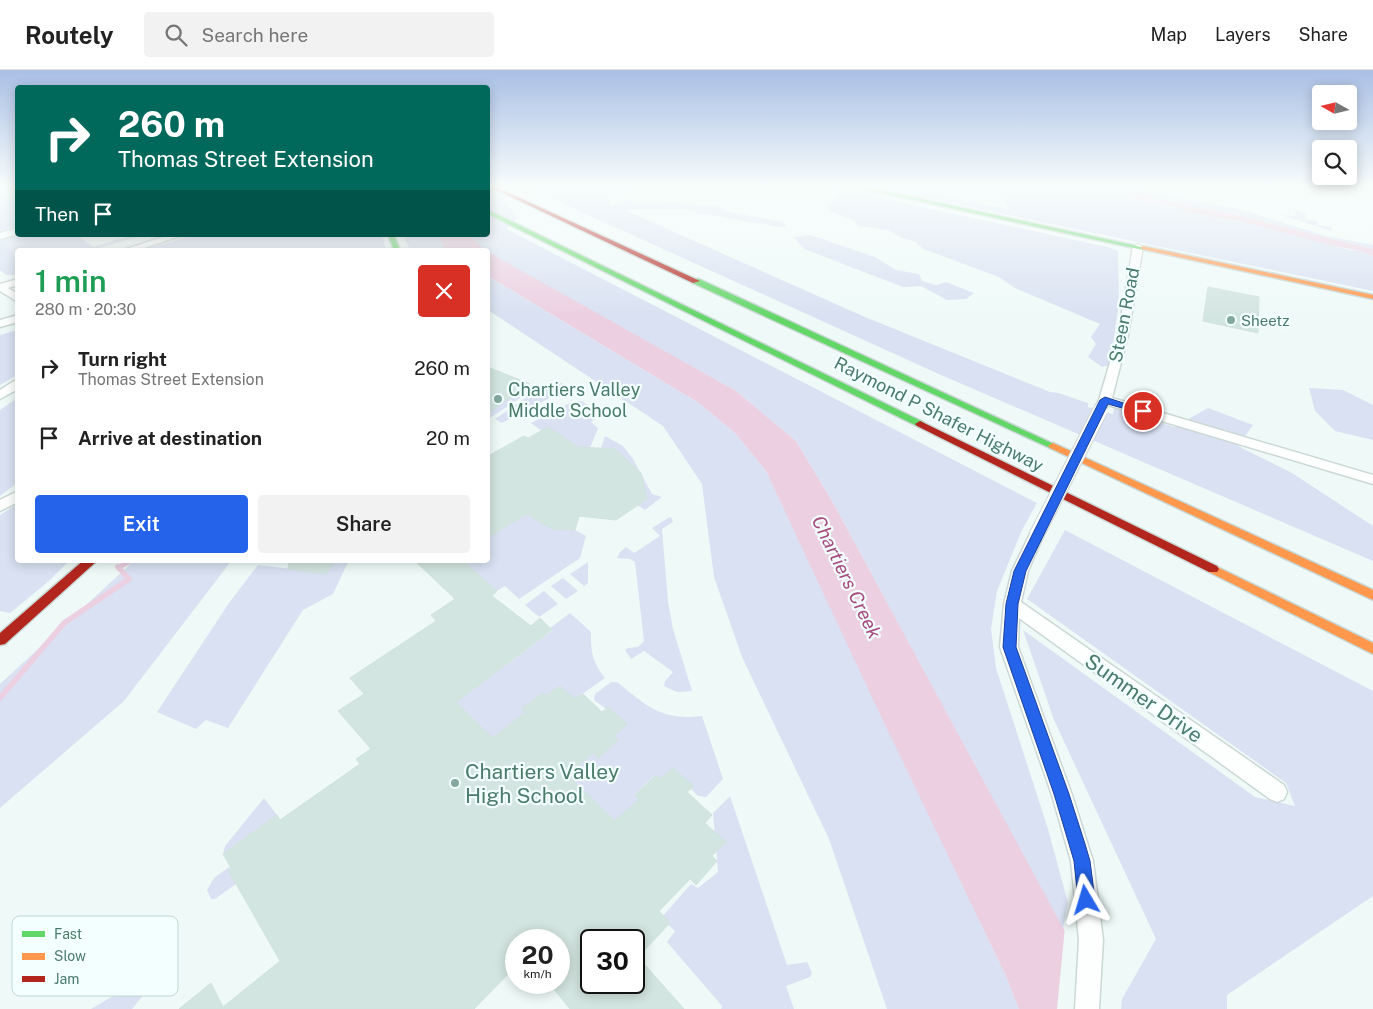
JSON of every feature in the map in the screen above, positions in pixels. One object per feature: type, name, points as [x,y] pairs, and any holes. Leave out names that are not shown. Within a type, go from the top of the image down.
[{"type":"main road","name":"Raymond P Shafer Highway","points":[[526,230],[748,338],[1373,649]]},
{"type":"main road","name":"Raymond P Shafer Highway","points":[[586,230],[1373,595]]},
{"type":"main road","points":[[1058,230],[1373,297]]},
{"type":"main road","points":[[769,314],[937,383],[1190,497]]},
{"type":"main road","points":[[0,640],[89,563]]},
{"type":"street","points":[[0,236],[15,232]]},
{"type":"street","points":[[135,248],[173,237]]},
{"type":"street","name":"Steen Road","points":[[1087,1009],[1091,940],[1082,861],[1062,794],[1009,647],[1012,604],[1020,571],[1102,405],[1123,335],[1138,247]]},
{"type":"street","points":[[0,287],[15,283]]},
{"type":"street","points":[[0,287],[15,297]]},
{"type":"street","points":[[0,324],[15,319]]},
{"type":"street","points":[[0,395],[15,386]]},
{"type":"street","points":[[1102,405],[1373,480]]},
{"type":"street","points":[[0,506],[15,498]]},
{"type":"street","name":"Summer Drive","points":[[1012,604],[1277,792]]},
{"type":"shaded area","points":[[490,230],[508,230],[1037,503],[1022,530],[997,591],[991,629],[996,668],[1048,829],[1068,903],[1063,929],[832,501],[796,441],[736,391],[490,254],[490,248],[483,248],[471,237],[490,237]]},
{"type":"shaded area","points":[[621,230],[669,230],[865,317],[1050,392],[1088,403],[1088,407],[1113,414],[1114,408],[1174,427],[1208,408],[1253,425],[1238,446],[1292,473],[1373,526],[1373,561],[941,375]]},
{"type":"shaded area","points":[[888,230],[1028,230],[1118,251],[1119,302],[1110,365],[1102,367],[1088,357],[1096,344],[1091,337],[1100,324],[1015,288],[999,277],[923,249],[916,242],[900,237]]},
{"type":"shaded area","points":[[1079,230],[1273,230],[1360,251],[1373,256],[1373,291]]},
{"type":"shaded area","points":[[1296,230],[1306,230],[1326,236],[1373,245],[1373,249]]},
{"type":"shaded area","points":[[810,235],[875,257],[896,270],[919,274],[922,281],[936,285],[946,282],[974,293],[966,299],[947,300],[921,286],[903,287],[804,249],[794,237]]},
{"type":"shaded area","points":[[15,236],[80,237],[93,247],[126,237],[136,237],[99,248],[15,248],[15,275],[6,275],[0,270],[0,240]]},
{"type":"shaded area","points":[[187,237],[383,237],[385,248],[149,248]]},
{"type":"shaded area","points":[[404,237],[438,237],[445,248],[409,248]]},
{"type":"shaded area","points":[[490,277],[699,403],[735,433],[766,471],[1005,974],[1019,1009],[887,1009],[829,839],[742,657],[714,577],[702,484],[663,426],[490,311]]},
{"type":"shaded area","points":[[15,331],[15,376],[0,385],[0,335]]},
{"type":"shaded area","points":[[562,383],[565,388],[559,393],[502,423],[495,419],[540,388]]},
{"type":"shaded area","points":[[529,385],[534,386],[532,390],[490,418],[490,412]]},
{"type":"shaded area","points":[[1309,388],[1343,390],[1373,405],[1373,440],[1335,431],[1315,411]]},
{"type":"shaded area","points":[[15,399],[15,485],[0,496],[0,410]]},
{"type":"shaded area","points":[[574,401],[582,401],[599,416],[591,422],[598,428],[590,448],[578,447],[548,427],[542,431],[531,423]]},
{"type":"shaded area","points":[[605,436],[623,446],[640,472],[615,449],[601,448]]},
{"type":"shaded area","points":[[641,474],[652,494],[662,497],[645,510],[637,505],[647,499]]},
{"type":"shaded area","points":[[15,505],[15,563],[67,563],[49,581],[10,613],[0,611],[0,515]]},
{"type":"shaded area","points":[[527,514],[552,529],[575,530],[586,536],[580,558],[519,599],[505,586],[497,591],[465,563],[490,563],[490,536]]},
{"type":"shaded area","points":[[671,517],[673,522],[662,529],[668,602],[673,629],[692,691],[677,692],[664,686],[665,681],[673,672],[644,651],[631,659],[625,650],[638,647],[644,641],[635,562],[630,559],[617,558],[626,547],[634,553],[660,536],[652,528]]},
{"type":"shaded area","points":[[1065,530],[1373,691],[1373,896],[1227,995],[1227,1009],[1121,1009],[1122,999],[1156,939],[1054,720],[1023,630],[1255,797],[1295,806],[1286,783],[1027,599]]},
{"type":"shaded area","points":[[588,562],[588,583],[584,586],[570,574]]},
{"type":"shaded area","points":[[132,563],[230,563],[124,701],[0,808],[0,684]]},
{"type":"shaded area","points":[[334,563],[348,563],[333,594],[303,610],[228,728],[206,720],[196,729],[157,712],[229,603],[258,565],[326,573]]},
{"type":"shaded area","points":[[563,578],[578,591],[566,599],[551,586]]},
{"type":"shaded area","points":[[544,591],[558,604],[539,617],[525,605]]},
{"type":"shaded area","points":[[570,613],[591,632],[593,656],[597,667],[605,678],[575,699],[560,686],[546,696],[543,693],[523,709],[526,712],[493,738],[456,702],[552,631],[550,628]]},
{"type":"shaded area","points":[[611,682],[617,682],[646,705],[665,714],[688,717],[702,716],[723,779],[706,797],[698,796],[691,789],[694,786],[673,768],[660,779],[655,775],[635,794],[639,799],[615,821],[573,799],[584,790],[568,775],[627,724],[594,700],[595,694]]},
{"type":"shaded area","points":[[730,796],[787,965],[807,962],[812,973],[810,977],[786,986],[794,1009],[721,1009],[722,1006],[667,942],[675,931],[661,918],[691,884],[698,888],[718,872],[713,813]]},
{"type":"shaded area","points":[[264,798],[277,815],[223,854],[225,846]]},
{"type":"shaded area","points":[[230,866],[228,870],[236,884],[215,899],[211,899],[207,890],[214,878]]},
{"type":"shaded area","points":[[113,996],[143,996],[132,1009],[91,1009]]},
{"type":"water","points":[[1273,230],[1296,230],[1373,249],[1373,256],[1360,251]]},
{"type":"water","points":[[438,237],[471,237],[483,248],[445,248]]},
{"type":"water","name":"Chartiers Creek","points":[[490,253],[736,391],[796,441],[832,501],[1107,1009],[1019,1009],[1005,974],[766,471],[735,433],[699,403],[490,277]]},
{"type":"pier","points":[[1065,927],[1109,1008],[1110,1009],[1057,1009]]},
{"type":"building","points":[[1208,287],[1259,297],[1258,333],[1203,321]]},
{"type":"building","name":"Chartiers Valley Middle School","points":[[490,368],[530,384],[490,412]]},
{"type":"building","points":[[548,427],[578,447],[615,449],[641,473],[647,499],[616,520],[579,516],[575,530],[552,529],[527,514],[490,536],[490,455],[524,436],[528,438]]},
{"type":"building","points":[[289,563],[334,563],[326,574],[288,569]]},
{"type":"building","name":"Chartiers Valley High School","points":[[417,563],[465,563],[497,591],[492,596],[531,626],[540,618],[552,630],[456,702],[493,738],[526,712],[522,709],[543,693],[546,696],[560,686],[575,699],[583,694],[602,712],[608,707],[627,724],[614,736],[618,740],[598,758],[593,753],[568,775],[615,821],[639,799],[635,795],[656,775],[660,779],[673,768],[694,786],[687,792],[712,815],[705,823],[726,842],[712,856],[717,861],[696,885],[690,879],[659,911],[670,923],[645,950],[645,929],[580,929],[580,994],[645,994],[645,965],[684,1009],[570,1009],[558,994],[570,994],[570,929],[505,929],[505,977],[474,1009],[179,1009],[211,983],[223,1007],[280,961],[228,870],[231,868],[223,854],[277,815],[280,820],[360,764],[356,759],[371,749],[338,711],[364,694],[350,678],[436,621],[431,615],[455,599]]},
{"type":"waterway","points":[[119,568],[127,563]]},
{"type":"waterway","points":[[0,698],[64,623],[129,579],[119,568]]},
{"type":"traffic: fast","points":[[524,230],[920,424]]},
{"type":"traffic: fast","points":[[1058,230],[1143,248]]},
{"type":"traffic: fast","points":[[392,237],[396,248]]},
{"type":"traffic: fast","points":[[696,281],[1053,446]]},
{"type":"traffic: slow","points":[[1143,248],[1373,297]]},
{"type":"traffic: slow","points":[[1053,446],[1373,595]]},
{"type":"traffic: slow","points":[[1213,569],[1373,649]]},
{"type":"traffic: jam","points":[[584,230],[696,281]]},
{"type":"traffic: jam","points":[[920,424],[1213,569]]},
{"type":"traffic: jam","points":[[0,640],[89,563]]},
{"type":"place","name":"Sheetz","points":[[1231,320]]},
{"type":"place","name":"Chartiers Valley Middle School","points":[[498,399]]},
{"type":"place","name":"Chartiers Valley High School","points":[[455,783]]},
{"type":"route","points":[[1086,900],[1082,861],[1062,794],[1034,722],[1009,647],[1012,604],[1020,571],[1105,400],[1143,411]]}]
